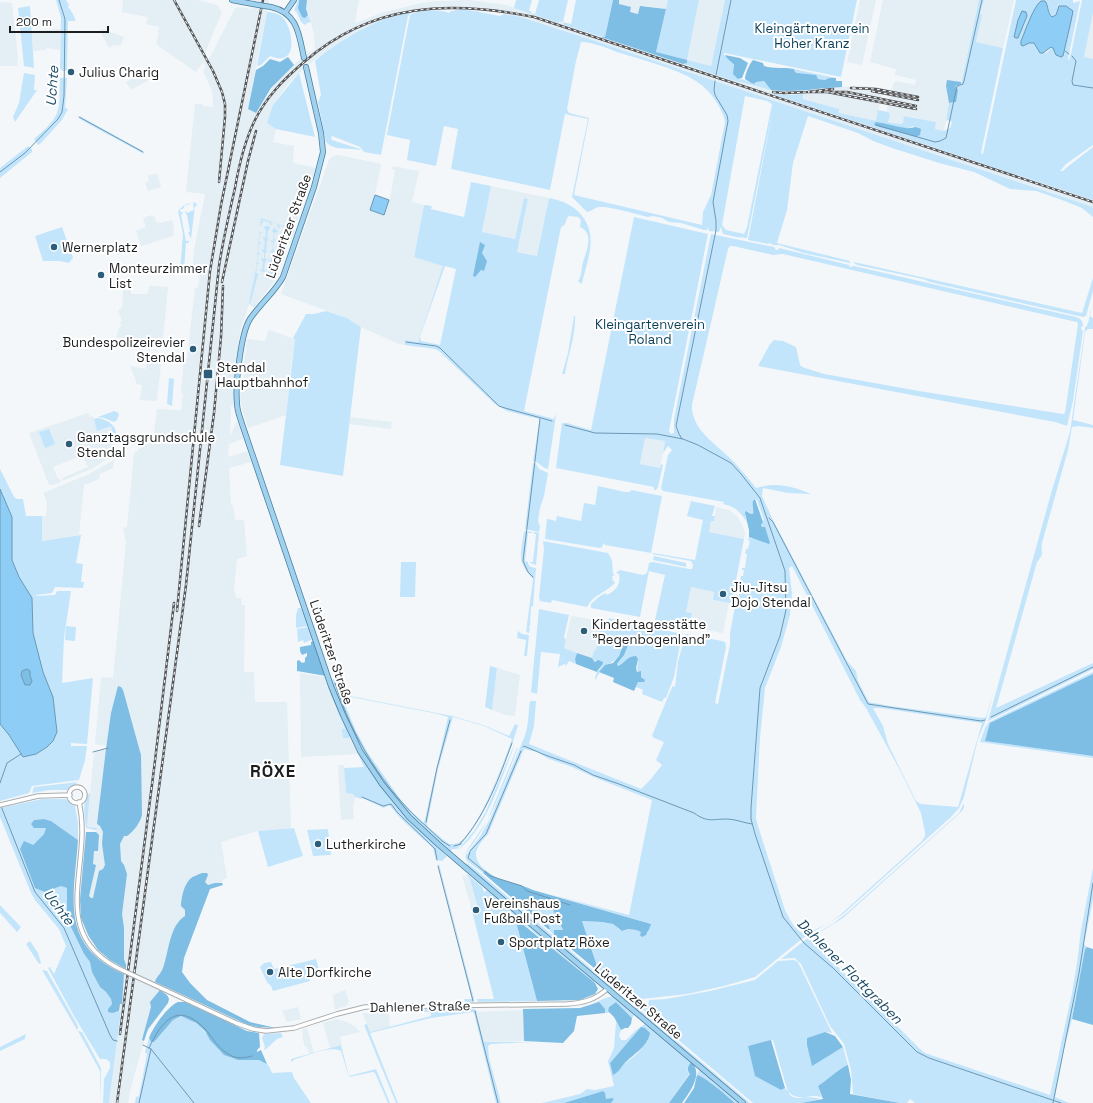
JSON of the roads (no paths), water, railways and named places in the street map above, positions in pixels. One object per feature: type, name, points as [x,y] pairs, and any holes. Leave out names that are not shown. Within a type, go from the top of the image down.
[{"type":"main road","points":[[232,0],[271,7],[292,18],[296,26],[304,58]]},
{"type":"main road","points":[[285,13],[294,0]]},
{"type":"main road","name":"Lüderitzer Straße","points":[[306,67],[321,133],[323,145],[322,159],[283,277],[275,289],[250,318],[244,331],[237,403],[240,419],[334,695],[353,738],[373,772],[396,802],[426,834],[743,1103]]},
{"type":"street","points":[[79,787],[85,793],[85,797],[79,802],[72,801],[70,795],[71,790],[79,787]]},
{"type":"street","points":[[1,804],[38,796],[70,795]]},
{"type":"street","name":"Dahlener Straße","points":[[79,802],[82,830],[77,900],[79,922],[84,935],[95,952],[107,962],[124,971],[242,1025],[258,1030],[271,1031],[298,1027],[366,1006],[582,1003],[594,999],[607,989]]},
{"type":"waterway","name":"Uchte","points":[[0,172],[25,153],[58,119],[62,112],[64,96],[65,19],[59,0]]},
{"type":"waterway","points":[[716,75],[731,0]]},
{"type":"waterway","points":[[876,125],[935,142],[946,138],[957,86],[963,84],[964,81],[982,0]]},
{"type":"waterway","points":[[1065,51],[1069,54]]},
{"type":"waterway","points":[[1072,56],[1076,61],[1072,81],[1073,85],[1093,88]]},
{"type":"waterway","points":[[682,439],[676,426],[716,230],[713,202],[728,121],[727,115],[715,95],[715,81]]},
{"type":"waterway","points":[[79,117],[143,152]]},
{"type":"waterway","points":[[406,342],[436,346],[440,348],[499,406],[552,421]]},
{"type":"waterway","points":[[533,577],[528,572],[523,561],[540,419]]},
{"type":"waterway","name":"Dahlener Flottgraben","points":[[565,425],[595,433],[657,434],[683,439],[698,445],[731,463],[760,498],[785,571],[786,610],[780,636],[760,688],[751,819],[783,917],[804,943],[833,968],[917,1052],[929,1058],[1061,1103]]},
{"type":"waterway","points":[[769,518],[773,522],[868,704],[981,721],[985,720]]},
{"type":"waterway","points":[[991,717],[1093,667]]},
{"type":"waterway","points":[[335,683],[350,723],[371,761],[397,796],[427,827]]},
{"type":"waterway","points":[[426,822],[437,768],[450,720]]},
{"type":"waterway","points":[[460,844],[477,821],[491,796],[512,743]]},
{"type":"waterway","points":[[523,747],[524,746],[574,765],[593,775],[694,813],[703,818],[710,820],[730,819],[752,824]]},
{"type":"waterway","points":[[93,752],[108,748]]},
{"type":"waterway","points":[[470,851],[486,834],[521,751]]},
{"type":"waterway","points":[[0,783],[7,763],[21,754]]},
{"type":"waterway","points":[[362,797],[383,806],[391,804],[398,813],[435,849]]},
{"type":"waterway","name":"Uchte","points":[[1,806],[35,892],[64,928],[110,1035],[113,1040],[117,1041]]},
{"type":"waterway","points":[[426,826],[442,841]]},
{"type":"waterway","points":[[442,841],[450,846]]},
{"type":"waterway","points":[[454,846],[461,844]]},
{"type":"waterway","points":[[435,849],[437,860]]},
{"type":"waterway","points":[[470,852],[468,858],[490,876],[522,886],[527,891],[570,905]]},
{"type":"waterway","points":[[438,866],[473,1001]]},
{"type":"waterway","points":[[1053,1103],[1079,973],[1093,883]]},
{"type":"waterway","points":[[475,1011],[498,1103]]},
{"type":"waterway","points":[[149,1048],[159,1029],[165,1022],[179,1015],[187,1016],[205,1029],[219,1047],[226,1053],[241,1058],[252,1056]]},
{"type":"waterway","name":"Uchte","points":[[143,1045],[151,1049],[194,1103]]},
{"type":"waterway","points":[[139,1103],[151,1049]]},
{"type":"railway","points":[[174,0],[213,71],[222,92],[225,104],[219,182]]},
{"type":"railway","points":[[177,611],[210,271],[221,205],[263,0]]},
{"type":"railway","points":[[117,1103],[186,585],[219,266],[226,227],[247,138],[264,104],[289,75],[330,42],[357,28],[384,17],[413,11],[442,8],[503,12],[534,17],[1093,202]]},
{"type":"railway","points":[[855,88],[851,88],[876,89],[918,97]]},
{"type":"railway","points":[[827,92],[808,92],[833,89]]},
{"type":"railway","points":[[872,91],[918,100]]},
{"type":"railway","points":[[773,92],[808,92]]},
{"type":"railway","points":[[916,106],[847,92],[827,92],[916,109]]},
{"type":"railway","points":[[222,282],[248,161],[256,131]]},
{"type":"railway","points":[[199,526],[214,413],[221,337],[223,286]]},
{"type":"railway","points":[[120,1034],[174,603]]},
{"type":"place","name":"Julius Charig","points":[[71,72]]},
{"type":"place","name":"Wernerplatz","points":[[54,247]]},
{"type":"place","name":"Monteurzimmer List","points":[[101,275]]},
{"type":"place","name":"Bundespolizeirevier Stendal","points":[[193,349]]},
{"type":"place","name":"Stendal Hauptbahnhof","points":[[208,374]]},
{"type":"place","name":"Ganztagsgrundschule Stendal","points":[[69,444]]},
{"type":"place","name":"Jiu-Jitsu Dojo Stendal","points":[[723,594]]},
{"type":"place","name":"Kindertagesstätte \"Regenbogenland\"","points":[[584,631]]},
{"type":"place","name":"Lutherkirche","points":[[318,844]]},
{"type":"place","name":"Vereinshaus Fußball Post","points":[[476,910]]},
{"type":"place","name":"Sportplatz Röxe","points":[[501,942]]},
{"type":"place","name":"Alte Dorfkirche","points":[[270,972]]},
{"type":"district","name":"RÖXE","points":[[273,771]]},
{"type":"park label","name":"Kleingärtnerverein Hoher Kranz","points":[[812,36]]},
{"type":"park label","name":"Kleingartenverein Roland","points":[[650,332]]}]
